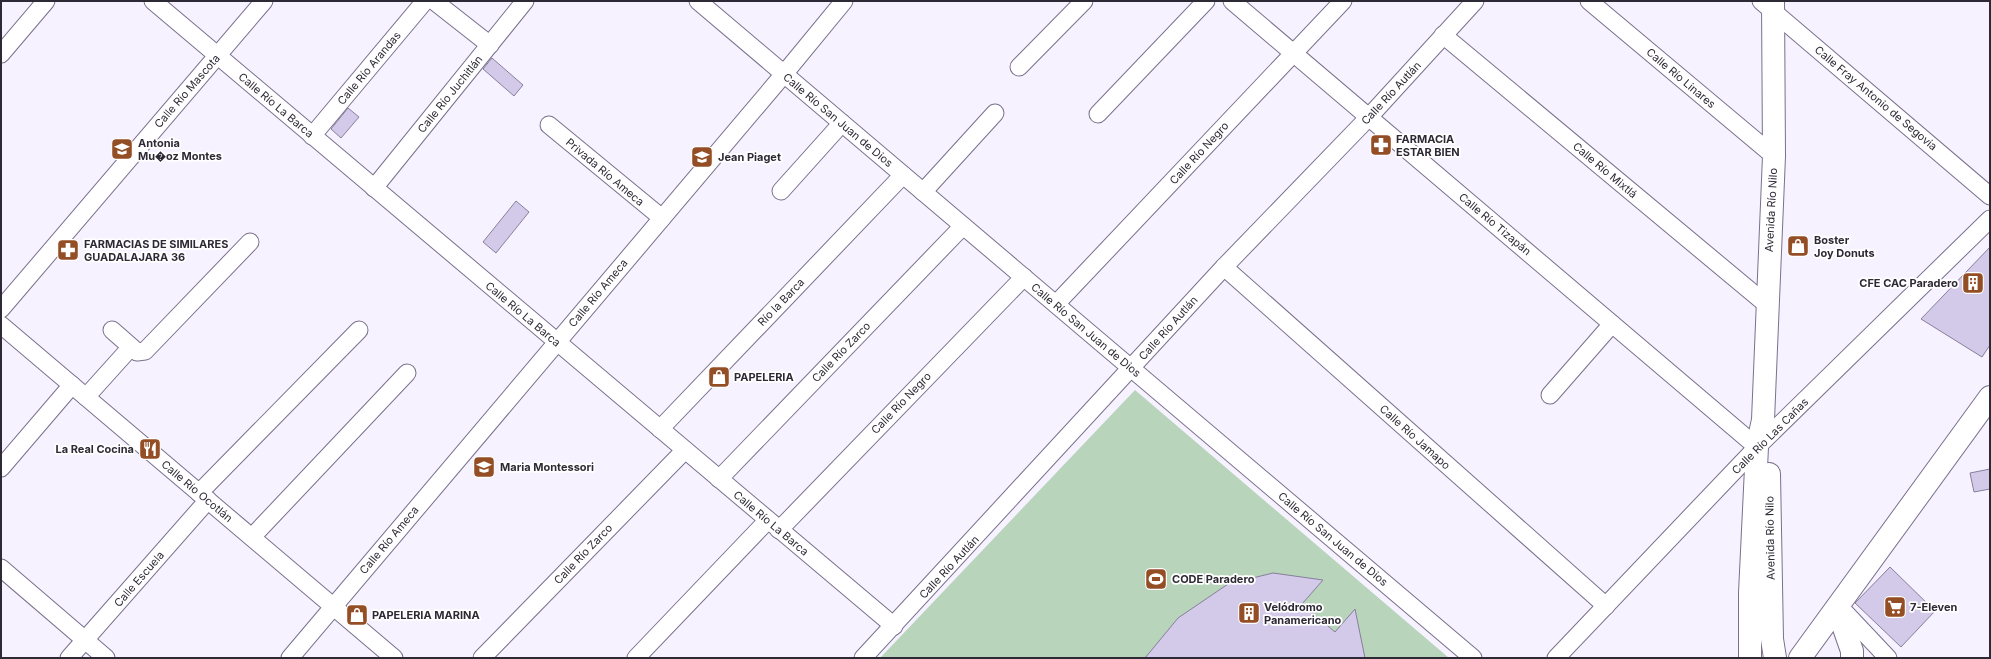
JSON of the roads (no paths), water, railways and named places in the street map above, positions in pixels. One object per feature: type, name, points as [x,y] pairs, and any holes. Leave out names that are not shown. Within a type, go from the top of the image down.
[{"type":"street","points":[[1,54],[46,1]]},
{"type":"street","name":"Calle Río La Barca","points":[[153,1],[894,626]]},
{"type":"street","name":"Calle Río Mascota","points":[[1,309],[264,1]]},
{"type":"street","name":"Calle Río Arandas","points":[[312,136],[425,1]]},
{"type":"street","points":[[434,1],[490,45]]},
{"type":"street","name":"Calle Río Juchitlán","points":[[374,188],[525,1]]},
{"type":"street","name":"Calle Río San Juan de Dios","points":[[699,1],[1473,658]]},
{"type":"street","name":"Calle Río Ameca","points":[[290,658],[844,1]]},
{"type":"street","points":[[1019,67],[1084,1]]},
{"type":"street","points":[[1098,114],[1206,1]]},
{"type":"street","name":"Calle Río Tizapán","points":[[1232,1],[1612,324],[1763,434]]},
{"type":"street","name":"Calle Río Negro","points":[[1056,304],[1343,1]]},
{"type":"street","name":"Calle Río Autlán","points":[[863,658],[1224,267],[1369,117],[1475,1]]},
{"type":"street","name":"Calle Río Linares","points":[[1589,1],[1774,156]]},
{"type":"street","name":"Avenida Río Nilo","points":[[1750,658],[1750,593],[1763,434],[1766,304],[1774,156],[1769,4]]},
{"type":"street","name":"Calle Fray Antonio de Segovia","points":[[1769,4],[1990,196]]},
{"type":"street","name":"Calle Río Mixtlá","points":[[1443,35],[1766,304]]},
{"type":"street","points":[[923,192],[995,112]]},
{"type":"street","points":[[782,191],[842,123]]},
{"type":"street","name":"Privada Río Ameca","points":[[549,125],[662,218]]},
{"type":"street","name":"Río la Barca","points":[[660,429],[903,174]]},
{"type":"street","name":"Calle Río Las Cañas","points":[[1556,658],[1606,606],[1763,434],[1990,219]]},
{"type":"street","name":"Calle Río Zarco","points":[[719,479],[963,226]]},
{"type":"street","points":[[112,330],[137,352],[147,349],[250,242]]},
{"type":"street","name":"Calle Río Jamapo","points":[[1224,267],[1606,606]]},
{"type":"street","name":"Calle Río Negro","points":[[636,658],[1024,277]]},
{"type":"street","points":[[1550,395],[1612,324]]},
{"type":"street","name":"Calle Río Ocotlán","points":[[1,325],[394,658]]},
{"type":"street","name":"Calle Escuela","points":[[69,658],[203,497],[359,330]]},
{"type":"street","points":[[86,397],[131,347]]},
{"type":"street","points":[[252,538],[406,373]]},
{"type":"street","points":[[1,468],[72,385]]},
{"type":"street","points":[[1800,658],[1989,400]]},
{"type":"street","name":"Avenida Río Nilo","points":[[1763,434],[1772,639],[1775,658]]},
{"type":"street","name":"Calle Río Zarco","points":[[482,658],[685,450]]},
{"type":"street","points":[[1,568],[106,658]]},
{"type":"street","points":[[1837,607],[1852,651],[1852,658]]},
{"type":"street","points":[[1837,607],[1888,658]]},
{"type":"place","name":"FARMACIA ESTAR BIEN","points":[[1381,145]]},
{"type":"place","name":"Antonia Mu�oz Montes","points":[[122,149]]},
{"type":"place","name":"Jean Piaget","points":[[702,157]]},
{"type":"place","name":"Boster Joy Donuts","points":[[1798,246]]},
{"type":"place","name":"FARMACIAS DE SIMILARES GUADALAJARA 36","points":[[68,250]]},
{"type":"place","name":"CFE CAC Paradero","points":[[1973,283]]},
{"type":"place","name":"PAPELERIA","points":[[719,377]]},
{"type":"place","name":"La Real Cocina","points":[[150,449]]},
{"type":"place","name":"Maria Montessori","points":[[484,467]]},
{"type":"place","name":"CODE Paradero","points":[[1156,579]]},
{"type":"place","name":"7-Eleven","points":[[1895,607]]},
{"type":"place","name":"Velódromo Panamericano","points":[[1249,613]]},
{"type":"place","name":"PAPELERIA MARINA","points":[[357,615]]}]
